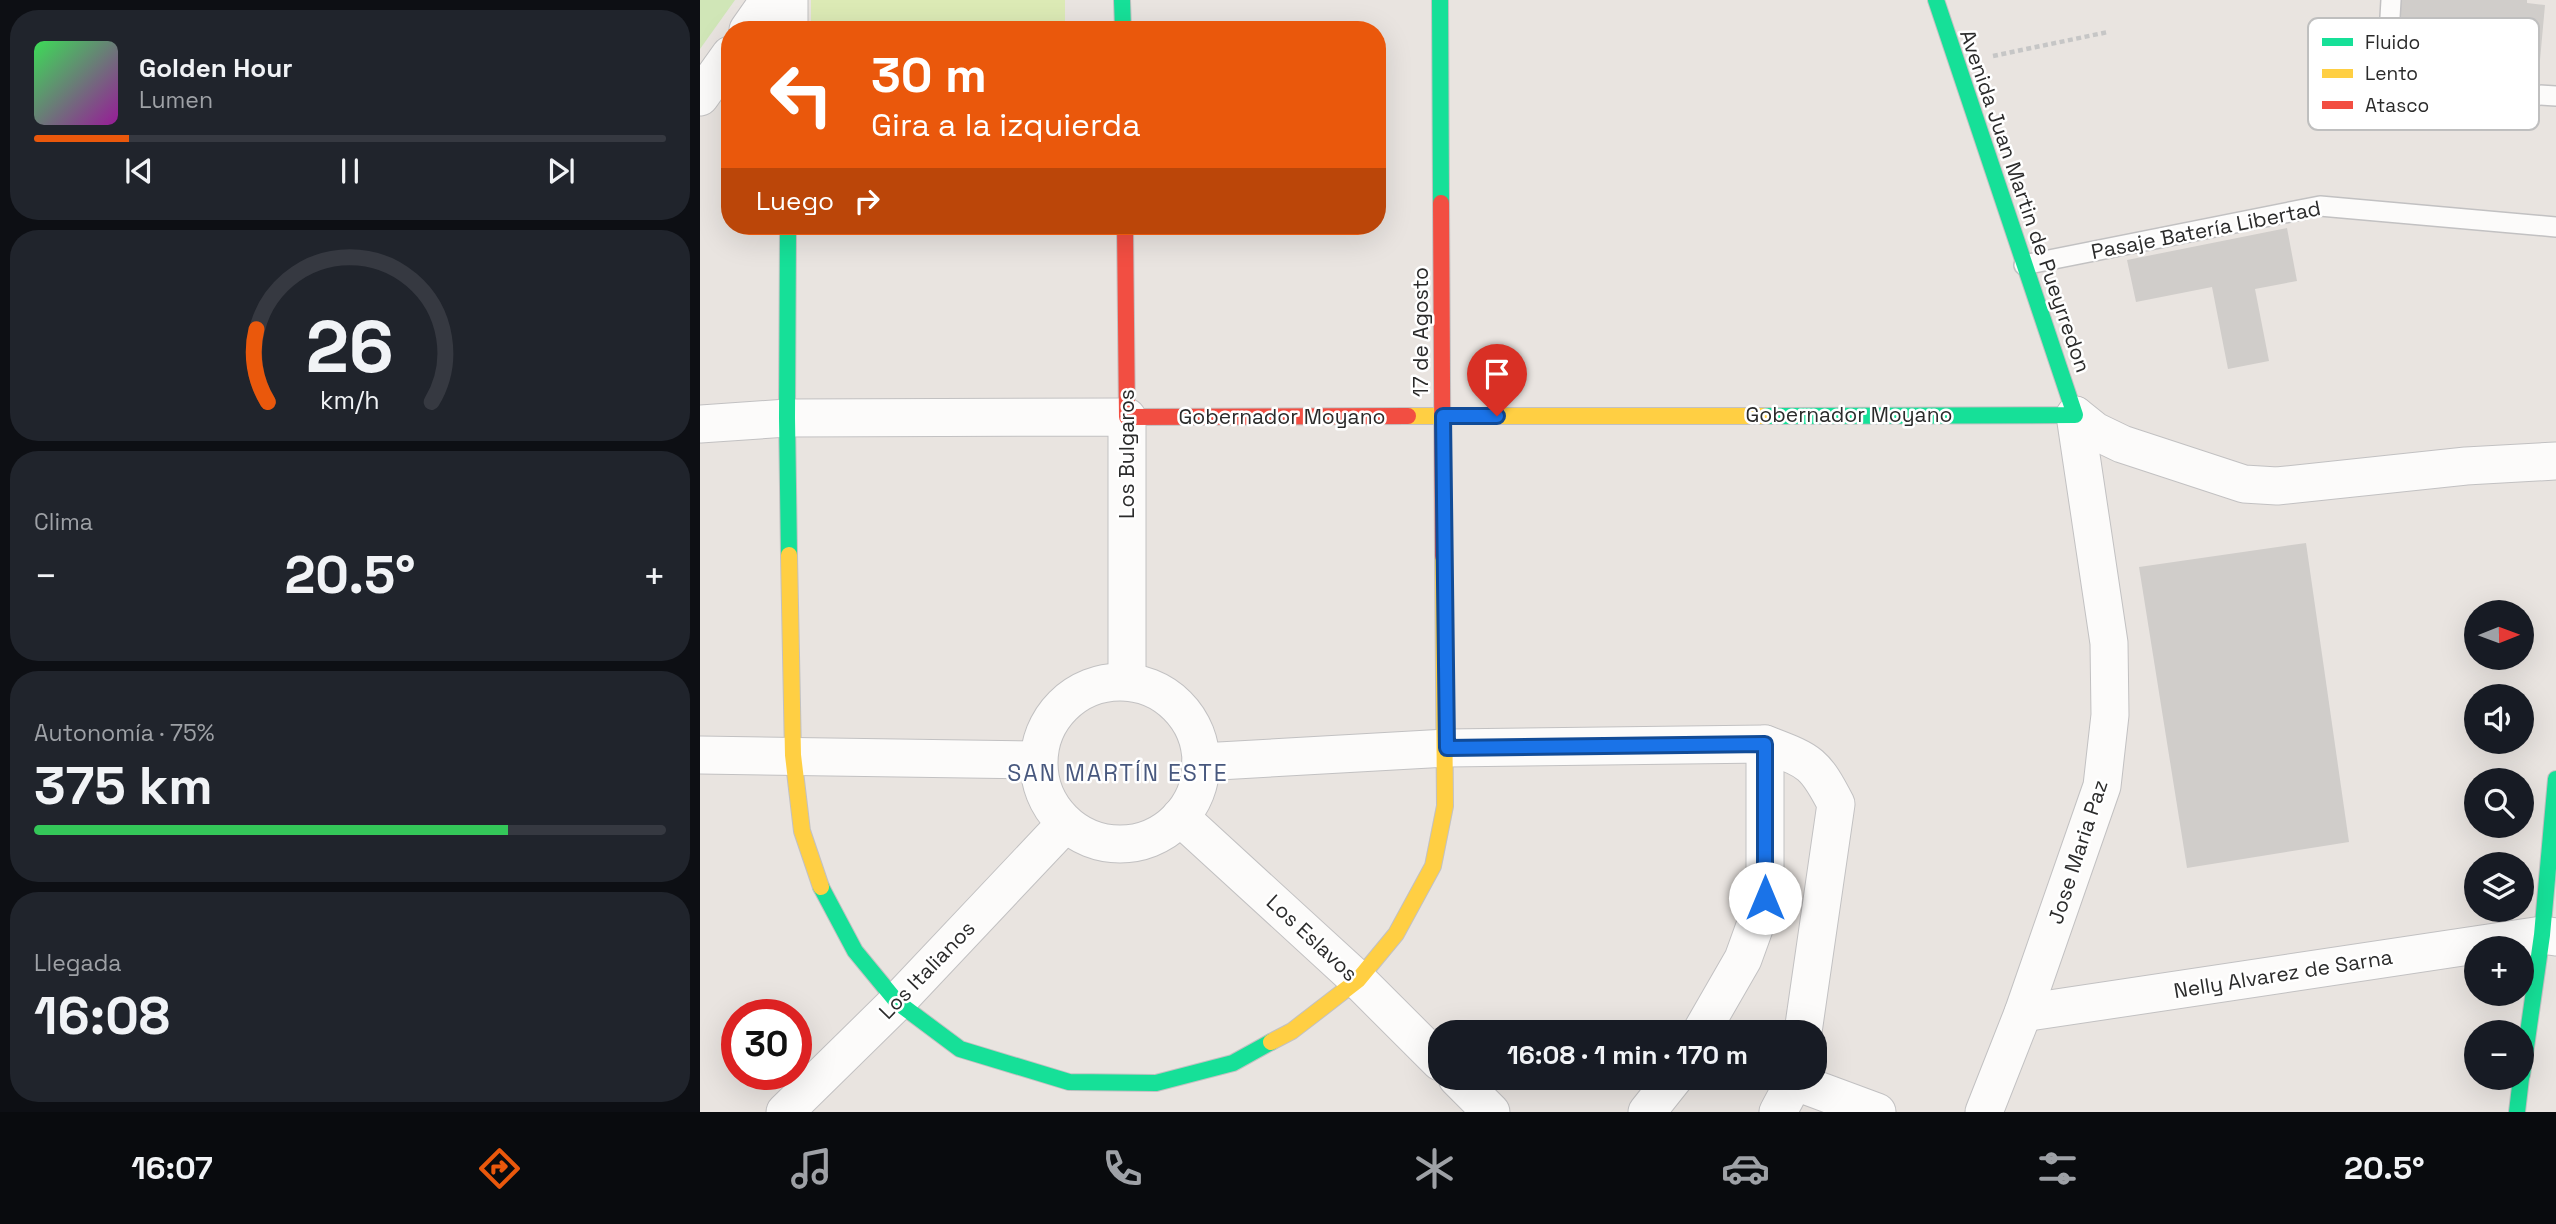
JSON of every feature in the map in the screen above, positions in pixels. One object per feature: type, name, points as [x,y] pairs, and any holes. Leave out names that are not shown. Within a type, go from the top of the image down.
[{"type":"street","points":[[754,21],[769,0]]},
{"type":"street","points":[[789,0],[789,21]]},
{"type":"street","points":[[1122,0],[1123,21]]},
{"type":"street","name":"17 de Agosto","points":[[788,235],[787,418],[793,755],[802,831],[823,894],[855,951],[897,1002],[960,1049],[1069,1082],[1156,1083],[1233,1063],[1292,1031],[1358,980],[1396,934],[1433,866],[1446,806],[1440,0]]},
{"type":"street","name":"Avenida Juan Martin de Pueyrredon","points":[[1941,6],[1957,63],[2075,415]]},
{"type":"street","points":[[700,97],[721,68]]},
{"type":"street","name":"Los Bulgaros","points":[[1125,235],[1127,682]]},
{"type":"street","points":[[2075,415],[2101,434],[2137,450],[2227,480],[2277,486],[2466,466],[2556,461]]},
{"type":"street","name":"Gobernador Moyano","points":[[700,424],[787,418],[2075,415]]},
{"type":"street","name":"Jose Maria Paz","points":[[1984,1112],[2024,1013],[2102,786],[2110,715],[2109,643],[2075,415]]},
{"type":"street","points":[[2084,477],[2104,463],[2137,450]]},
{"type":"street","points":[[1127,682],[1150,688],[1178,708],[1186,717],[1196,738],[1201,762],[1195,791],[1180,817],[1160,834],[1137,843],[1111,844],[1087,838],[1065,824],[1050,806],[1041,784],[1038,760],[1044,734],[1057,712],[1076,694],[1100,684],[1127,682]]},
{"type":"street","points":[[1707,1020],[1742,959],[1765,898],[1765,744]]},
{"type":"street","points":[[1201,762],[1447,748],[1765,744],[1806,760],[1823,779],[1836,804],[1805,1020]]},
{"type":"street","points":[[700,755],[1038,760]]},
{"type":"street","points":[[2533,1020],[2549,936],[2556,779]]},
{"type":"street","name":"Los Eslavos","points":[[1180,817],[1358,980],[1428,1050]]},
{"type":"street","name":"Los Italianos","points":[[785,1112],[897,1002],[1065,824]]},
{"type":"street","name":"Nelly Alvarez de Sarna","points":[[2024,1013],[2549,936]]},
{"type":"street","points":[[1469,1090],[1491,1112]]},
{"type":"street","points":[[1647,1112],[1664,1090]]},
{"type":"street","points":[[2516,1112],[2520,1090]]},
{"type":"street","points":[[1790,1091],[1877,1112]]},
{"type":"lane","points":[[2390,18],[2391,0]]},
{"type":"lane","name":"Pasaje Batería Libertad","points":[[2024,265],[2320,206],[2556,227]]},
{"type":"path","points":[[1957,63],[2108,32]]},
{"type":"green space","points":[[700,0],[735,0],[700,49]]},
{"type":"green space","points":[[811,0],[1065,0],[1065,21],[811,21]]},
{"type":"building","points":[[2392,0],[2527,0],[2527,3],[2545,5],[2540,60],[2539,18],[2390,18]]},
{"type":"building","points":[[2287,228],[2297,281],[2255,289],[2269,361],[2228,369],[2212,287],[2136,302],[2127,260]]},
{"type":"building","points":[[2306,543],[2349,842],[2187,868],[2139,567]]},
{"type":"traffic: fast","points":[[1122,0],[1123,21]]},
{"type":"traffic: fast","points":[[1440,0],[1441,203]]},
{"type":"traffic: fast","points":[[1762,416],[2075,415],[1936,0]]},
{"type":"traffic: fast","points":[[788,235],[789,555]]},
{"type":"traffic: fast","points":[[2530,1020],[2542,935],[2556,779]]},
{"type":"traffic: fast","points":[[821,887],[855,951],[897,1002],[960,1049],[1069,1082],[1156,1083],[1233,1063],[1271,1042]]},
{"type":"traffic: fast","points":[[2517,1112],[2520,1090]]},
{"type":"traffic: slow","points":[[1408,416],[1762,416]]},
{"type":"traffic: slow","points":[[789,555],[793,755],[802,831],[821,887]]},
{"type":"traffic: slow","points":[[1271,1042],[1292,1031],[1358,980],[1396,934],[1433,866],[1445,806],[1443,556]]},
{"type":"traffic: jam","points":[[1441,203],[1443,556]]},
{"type":"traffic: jam","points":[[1125,235],[1127,417],[1408,416]]},
{"type":"district","name":"SAN MARTÍN ESTE","points":[[1118,773]]},
{"type":"route","points":[[1497,416],[1443,416],[1447,748],[1765,744],[1765,898]]}]
